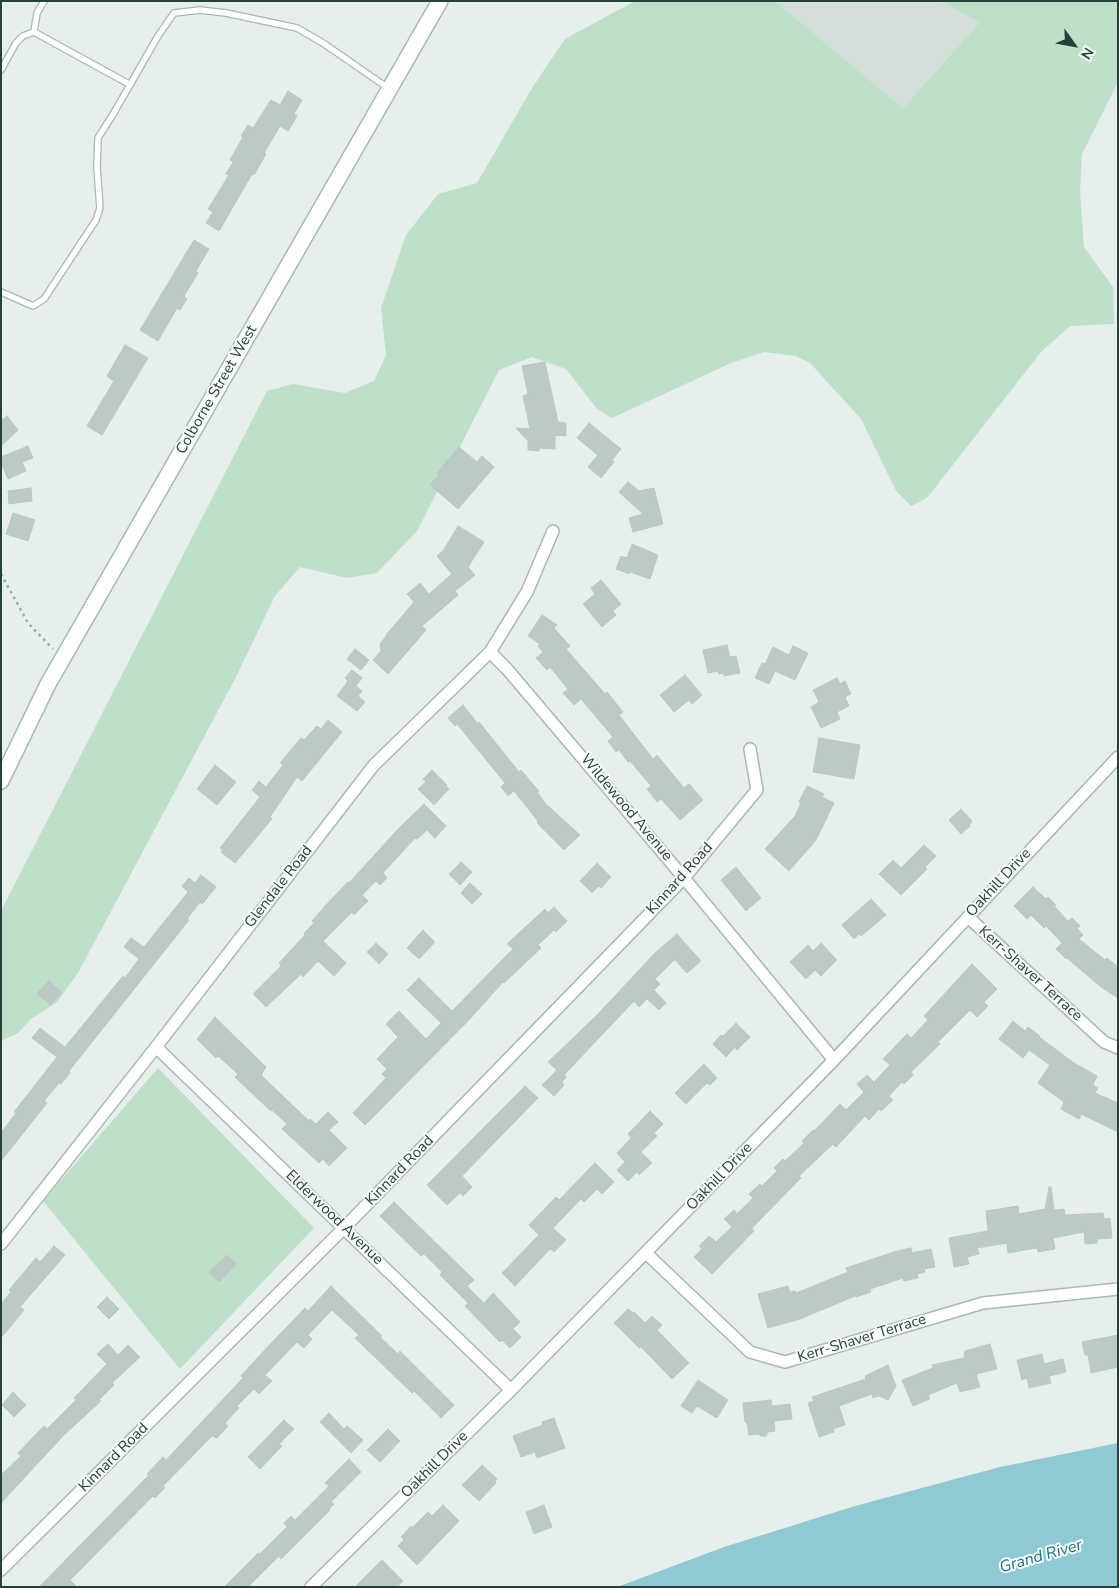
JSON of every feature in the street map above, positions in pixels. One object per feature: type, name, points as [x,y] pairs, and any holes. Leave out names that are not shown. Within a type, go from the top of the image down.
[{"type":"main road","name":"Colborne Street West","points":[[1,781],[48,684],[440,1]]},
{"type":"street","name":"Glendale Road","points":[[1,1244],[156,1047],[374,764],[490,652],[527,592],[553,531]]},
{"type":"street","name":"Wildewood Avenue","points":[[490,652],[507,668],[834,1060]]},
{"type":"street","name":"Kinnard Road","points":[[1,1570],[344,1228],[684,878],[757,790],[750,749]]},
{"type":"street","name":"Oakhill Drive","points":[[311,1587],[511,1390],[834,1060],[1118,757]]},
{"type":"street","name":"Kerr-Shaver Terrace","points":[[968,917],[1104,1042],[1118,1048]]},
{"type":"street","name":"Elderwood Avenue","points":[[156,1047],[511,1390]]},
{"type":"street","name":"Kerr-Shaver Terrace","points":[[646,1252],[750,1352],[785,1362],[983,1303],[1118,1289]]},
{"type":"lane","points":[[34,32],[36,13],[44,1]]},
{"type":"lane","points":[[1,292],[33,306],[44,299],[96,220],[100,208],[97,168],[98,138],[158,36],[174,13],[200,10],[226,13],[296,28],[323,42],[389,90]]},
{"type":"lane","points":[[1,70],[16,43],[23,36],[34,32],[129,84]]},
{"type":"path","points":[[1,574],[28,623],[63,660]]},
{"type":"shaded area","points":[[775,1],[942,1],[979,23],[903,108]]},
{"type":"green space","points":[[635,1],[775,1],[903,108],[979,23],[942,1],[1118,1],[1118,82],[1082,154],[1080,191],[1084,247],[1113,287],[1114,324],[1070,326],[1041,352],[927,498],[911,506],[896,491],[861,419],[810,363],[796,356],[764,352],[731,363],[612,418],[597,409],[566,369],[532,357],[499,370],[417,531],[377,573],[347,578],[300,567],[275,596],[235,679],[78,973],[57,1002],[31,1019],[18,1033],[1,1041],[1,911],[267,391],[293,384],[345,393],[374,381],[386,355],[381,308],[406,235],[438,194],[477,183],[532,88],[565,39]]},
{"type":"green space","points":[[158,1068],[314,1228],[180,1369],[43,1201]]},
{"type":"water","name":"Grand River","points":[[1118,1443],[1118,1587],[617,1587],[724,1547],[855,1506],[1000,1467]]},
{"type":"building","points":[[288,91],[302,100],[294,114],[297,116],[288,131],[280,126],[254,175],[252,174],[219,231],[206,223],[213,212],[208,209],[229,175],[226,174],[233,162],[230,160],[243,137],[241,136],[248,125],[253,128],[271,100],[280,105]]},
{"type":"building","points":[[194,240],[209,249],[196,271],[198,273],[184,296],[187,299],[180,310],[177,308],[158,341],[140,330]]},
{"type":"building","points":[[125,345],[148,358],[102,435],[87,426],[114,381],[107,376]]},
{"type":"building","points":[[545,362],[558,422],[566,423],[566,436],[555,435],[555,449],[539,448],[539,451],[528,450],[528,441],[516,428],[530,429],[523,396],[528,394],[522,366]]},
{"type":"building","points":[[7,416],[18,430],[1,446],[1,421]]},
{"type":"building","points":[[589,423],[621,449],[612,460],[614,462],[601,478],[588,467],[598,455],[577,438]]},
{"type":"building","points":[[28,446],[33,458],[22,462],[26,471],[8,479],[1,463],[1,457]]},
{"type":"building","points":[[459,447],[477,462],[482,456],[494,467],[458,509],[430,485],[439,475],[437,473]]},
{"type":"building","points":[[628,482],[639,491],[654,488],[663,524],[633,532],[629,518],[643,514],[619,492]]},
{"type":"building","points":[[31,488],[32,501],[9,504],[8,491]]},
{"type":"building","points":[[13,513],[35,520],[28,541],[6,534]]},
{"type":"building","points":[[458,526],[484,542],[468,567],[475,575],[455,591],[458,595],[422,626],[426,630],[388,674],[373,660],[381,651],[380,644],[414,602],[407,594],[420,583],[429,594],[452,574],[437,556],[443,551]]},
{"type":"building","points":[[632,544],[658,555],[650,579],[616,569],[621,556],[627,558]]},
{"type":"building","points":[[601,580],[621,604],[613,611],[616,615],[602,627],[583,604],[595,594],[591,588]]},
{"type":"building","points":[[542,615],[557,625],[554,628],[570,646],[566,649],[605,694],[607,692],[623,712],[619,715],[653,759],[657,755],[684,788],[689,784],[703,800],[680,820],[661,799],[657,802],[647,789],[651,786],[619,750],[616,752],[608,741],[613,737],[581,699],[574,705],[563,693],[568,689],[550,667],[547,670],[536,658],[543,652],[538,646],[540,644],[528,636]]},
{"type":"building","points":[[727,645],[730,657],[736,656],[740,673],[724,676],[723,673],[719,674],[718,671],[708,673],[703,650]]},
{"type":"building","points":[[793,646],[808,653],[795,680],[775,671],[769,684],[755,678],[762,663],[765,664],[773,647],[789,655]]},
{"type":"building","points":[[355,649],[369,660],[361,670],[347,659]]},
{"type":"building","points":[[352,670],[362,678],[356,686],[362,691],[358,696],[365,702],[357,711],[337,696],[348,681],[345,678]]},
{"type":"building","points":[[685,675],[702,695],[692,704],[689,700],[674,712],[660,695]]},
{"type":"building","points":[[837,678],[840,684],[845,681],[851,694],[845,697],[849,706],[837,712],[840,719],[821,728],[811,707],[819,702],[813,690]]},
{"type":"building","points":[[463,705],[519,772],[521,770],[539,791],[537,792],[546,804],[580,835],[564,850],[537,823],[538,821],[514,791],[508,796],[501,787],[505,783],[457,724],[455,726],[448,718]]},
{"type":"building","points":[[328,720],[342,732],[302,781],[297,777],[270,817],[272,819],[235,863],[221,852],[223,850],[220,848],[260,797],[252,790],[259,781],[266,787],[283,765],[280,763],[301,738],[304,740],[317,726],[321,729]]},
{"type":"building","points":[[819,738],[860,745],[854,779],[813,772]]},
{"type":"building","points":[[215,765],[236,782],[217,805],[197,789]]},
{"type":"building","points":[[432,770],[449,789],[434,805],[418,789],[426,782],[423,779]]},
{"type":"building","points":[[807,786],[824,794],[822,797],[834,803],[816,840],[789,871],[765,849],[795,816]]},
{"type":"building","points":[[424,804],[446,826],[435,838],[427,830],[417,839],[415,838],[383,873],[387,878],[380,885],[376,881],[362,895],[368,901],[354,915],[352,912],[323,941],[346,963],[334,976],[318,961],[303,977],[301,974],[266,1007],[253,994],[281,966],[279,963],[305,935],[304,933],[314,923],[312,921],[325,906]]},
{"type":"building","points":[[961,809],[972,821],[970,826],[961,834],[949,820]]},
{"type":"building","points":[[924,845],[936,856],[925,867],[927,869],[901,895],[879,874],[893,860],[901,868]]},
{"type":"building","points":[[461,862],[472,872],[460,885],[449,874]]},
{"type":"building","points":[[597,863],[611,877],[601,888],[599,886],[592,893],[580,881]]},
{"type":"building","points":[[736,867],[761,898],[746,911],[721,880]]},
{"type":"building","points":[[201,875],[216,887],[202,904],[200,902],[187,919],[189,920],[69,1071],[70,1073],[44,1101],[47,1103],[1,1161],[1,1133],[16,1113],[14,1112],[57,1057],[32,1038],[40,1028],[65,1047],[123,976],[125,978],[139,959],[124,947],[131,938],[144,947],[188,892],[182,886],[189,878],[195,883]]},
{"type":"building","points":[[470,883],[482,894],[472,904],[461,893]]},
{"type":"building","points":[[1033,887],[1046,899],[1048,897],[1068,921],[1072,918],[1080,926],[1077,928],[1083,935],[1079,939],[1105,960],[1107,958],[1118,967],[1118,998],[1101,987],[1056,949],[1062,943],[1046,926],[1044,928],[1031,915],[1027,919],[1014,906]]},
{"type":"building","points":[[871,899],[886,915],[861,936],[859,934],[854,939],[842,925]]},
{"type":"building","points":[[554,907],[567,921],[538,945],[541,948],[503,982],[469,1020],[365,1125],[353,1113],[386,1078],[382,1074],[387,1069],[377,1059],[398,1037],[386,1024],[399,1011],[426,1039],[441,1023],[407,990],[419,978],[452,1011],[513,949],[507,944],[545,909],[548,913]]},
{"type":"building","points":[[423,930],[435,942],[419,959],[407,948]]},
{"type":"building","points":[[677,934],[701,961],[687,973],[675,960],[672,962],[655,979],[660,984],[654,990],[666,1003],[659,1010],[647,999],[639,1007],[634,1001],[564,1075],[566,1077],[562,1082],[564,1085],[554,1096],[542,1085],[557,1070],[548,1062],[597,1015],[655,953]]},
{"type":"building","points":[[376,943],[388,954],[379,964],[367,952]]},
{"type":"building","points":[[821,943],[837,960],[821,976],[815,970],[806,979],[790,962],[808,945],[813,951]]},
{"type":"building","points":[[972,964],[997,989],[984,1002],[988,1006],[977,1017],[970,1010],[938,1042],[940,1044],[911,1072],[913,1075],[904,1084],[902,1082],[889,1096],[893,1100],[881,1111],[879,1109],[869,1120],[865,1116],[836,1147],[833,1144],[799,1176],[801,1178],[752,1228],[754,1231],[712,1274],[694,1257],[702,1249],[699,1246],[709,1236],[716,1242],[732,1227],[724,1219],[734,1210],[737,1214],[753,1198],[749,1194],[760,1184],[762,1186],[777,1171],[774,1168],[783,1159],[785,1161],[804,1143],[802,1141],[840,1104],[846,1110],[864,1092],[857,1084],[867,1075],[874,1082],[890,1065],[883,1059],[907,1034],[911,1038],[928,1020],[924,1016]]},
{"type":"building","points":[[49,981],[62,993],[50,1005],[37,993]]},
{"type":"building","points":[[215,1017],[266,1067],[261,1075],[309,1121],[310,1119],[316,1124],[328,1112],[338,1122],[329,1130],[347,1148],[329,1166],[323,1159],[319,1163],[282,1129],[287,1124],[235,1077],[238,1074],[218,1056],[216,1058],[197,1039]]},
{"type":"building","points":[[1013,1021],[1025,1031],[1028,1027],[1074,1063],[1097,1076],[1093,1085],[1098,1088],[1095,1093],[1118,1103],[1118,1132],[1081,1114],[1079,1119],[1061,1109],[1064,1102],[1038,1083],[1050,1065],[1029,1050],[1023,1058],[999,1039]]},
{"type":"building","points":[[736,1023],[750,1037],[737,1050],[735,1047],[726,1057],[713,1044]]},
{"type":"building","points":[[704,1064],[717,1078],[710,1085],[707,1083],[686,1104],[675,1093]]},
{"type":"building","points":[[525,1086],[538,1098],[462,1176],[472,1187],[463,1196],[460,1193],[447,1205],[427,1185]]},
{"type":"building","points":[[650,1111],[663,1124],[654,1133],[657,1136],[641,1152],[652,1163],[639,1175],[637,1172],[628,1181],[617,1170],[625,1162],[617,1153],[631,1138],[628,1134]]},
{"type":"building","points":[[595,1163],[614,1182],[602,1194],[597,1189],[584,1202],[581,1199],[553,1228],[566,1240],[554,1252],[550,1249],[515,1286],[502,1273],[539,1235],[529,1225],[556,1197],[559,1200]]},
{"type":"building","points":[[1049,1187],[1051,1187],[1054,1210],[1064,1209],[1065,1215],[1103,1213],[1104,1219],[1110,1218],[1112,1238],[1097,1239],[1097,1243],[1085,1244],[1084,1232],[1053,1238],[1055,1249],[1038,1252],[1037,1248],[1008,1253],[1007,1243],[977,1248],[979,1254],[967,1257],[969,1264],[954,1267],[949,1238],[988,1231],[986,1211],[1018,1206],[1019,1214],[1045,1209]]},
{"type":"building","points":[[394,1202],[474,1280],[467,1286],[484,1303],[493,1293],[520,1322],[513,1329],[521,1337],[510,1348],[502,1340],[500,1342],[465,1306],[468,1303],[440,1275],[442,1272],[424,1254],[421,1256],[380,1216]]},
{"type":"building","points":[[54,1246],[65,1255],[20,1307],[24,1310],[1,1338],[1,1304],[11,1292],[9,1290],[36,1258],[40,1262]]},
{"type":"building","points":[[911,1248],[912,1253],[931,1249],[935,1267],[924,1269],[925,1272],[917,1274],[918,1278],[904,1281],[903,1278],[870,1289],[871,1292],[855,1296],[800,1319],[768,1328],[758,1294],[788,1286],[790,1292],[795,1291],[796,1293],[848,1272],[846,1268]]},
{"type":"building","points":[[227,1255],[236,1264],[219,1282],[209,1272]]},
{"type":"building","points":[[331,1286],[382,1336],[380,1337],[398,1354],[400,1351],[454,1405],[441,1418],[355,1338],[359,1335],[332,1310],[308,1335],[312,1339],[304,1348],[297,1342],[265,1375],[272,1381],[259,1394],[254,1389],[237,1406],[239,1408],[225,1423],[228,1426],[217,1438],[212,1436],[163,1486],[165,1488],[155,1498],[153,1496],[70,1580],[77,1587],[39,1587],[149,1475],[147,1474],[163,1457],[166,1460],[243,1378],[241,1376],[259,1356],[305,1308],[308,1311]]},
{"type":"building","points":[[107,1297],[119,1309],[109,1319],[97,1307]]},
{"type":"building","points":[[628,1309],[645,1323],[652,1316],[662,1325],[657,1330],[689,1363],[672,1379],[614,1323]]},
{"type":"building","points":[[1118,1335],[1118,1367],[1091,1373],[1088,1355],[1085,1355],[1082,1342]]},
{"type":"building","points":[[108,1344],[118,1355],[128,1345],[140,1357],[112,1383],[114,1385],[99,1400],[101,1401],[64,1435],[1,1503],[1,1475],[21,1456],[18,1453],[44,1426],[47,1429],[76,1400],[74,1398],[107,1364],[97,1354]]},
{"type":"building","points":[[990,1344],[997,1369],[976,1374],[980,1387],[960,1392],[957,1383],[928,1395],[930,1399],[913,1406],[902,1380],[933,1368],[932,1365],[964,1358],[965,1351]]},
{"type":"building","points":[[1042,1354],[1044,1364],[1063,1359],[1066,1372],[1049,1376],[1051,1383],[1029,1388],[1027,1378],[1022,1380],[1017,1360]]},
{"type":"building","points":[[888,1365],[896,1386],[888,1400],[879,1396],[873,1398],[872,1394],[839,1406],[845,1425],[833,1429],[834,1432],[819,1437],[808,1403],[814,1401],[812,1397],[866,1379],[865,1376]]},
{"type":"building","points":[[698,1380],[728,1400],[717,1418],[697,1406],[692,1413],[681,1406]]},
{"type":"building","points":[[13,1392],[26,1405],[14,1417],[2,1405]]},
{"type":"building","points":[[771,1400],[772,1406],[790,1404],[792,1419],[774,1421],[775,1431],[768,1432],[766,1436],[758,1434],[749,1435],[747,1423],[745,1422],[743,1403]]},
{"type":"building","points":[[329,1413],[344,1429],[347,1426],[363,1440],[351,1453],[320,1422]]},
{"type":"building","points":[[554,1418],[565,1448],[537,1458],[535,1452],[521,1457],[513,1436],[543,1425],[542,1422]]},
{"type":"building","points":[[284,1420],[294,1429],[279,1444],[282,1446],[260,1469],[248,1457]]},
{"type":"building","points":[[388,1429],[400,1441],[380,1462],[367,1450]]},
{"type":"building","points":[[349,1459],[361,1472],[331,1502],[334,1504],[330,1510],[281,1559],[279,1556],[248,1587],[224,1587],[287,1527],[284,1523],[291,1516],[295,1520],[329,1486],[325,1483]]},
{"type":"building","points":[[482,1465],[497,1479],[496,1483],[479,1501],[462,1485]]},
{"type":"building","points":[[443,1505],[459,1521],[417,1565],[398,1546],[404,1540],[401,1537],[428,1512],[432,1516]]},
{"type":"building","points":[[544,1505],[552,1527],[534,1534],[526,1512]]},
{"type":"building","points":[[382,1560],[403,1581],[397,1587],[355,1587]]}]
